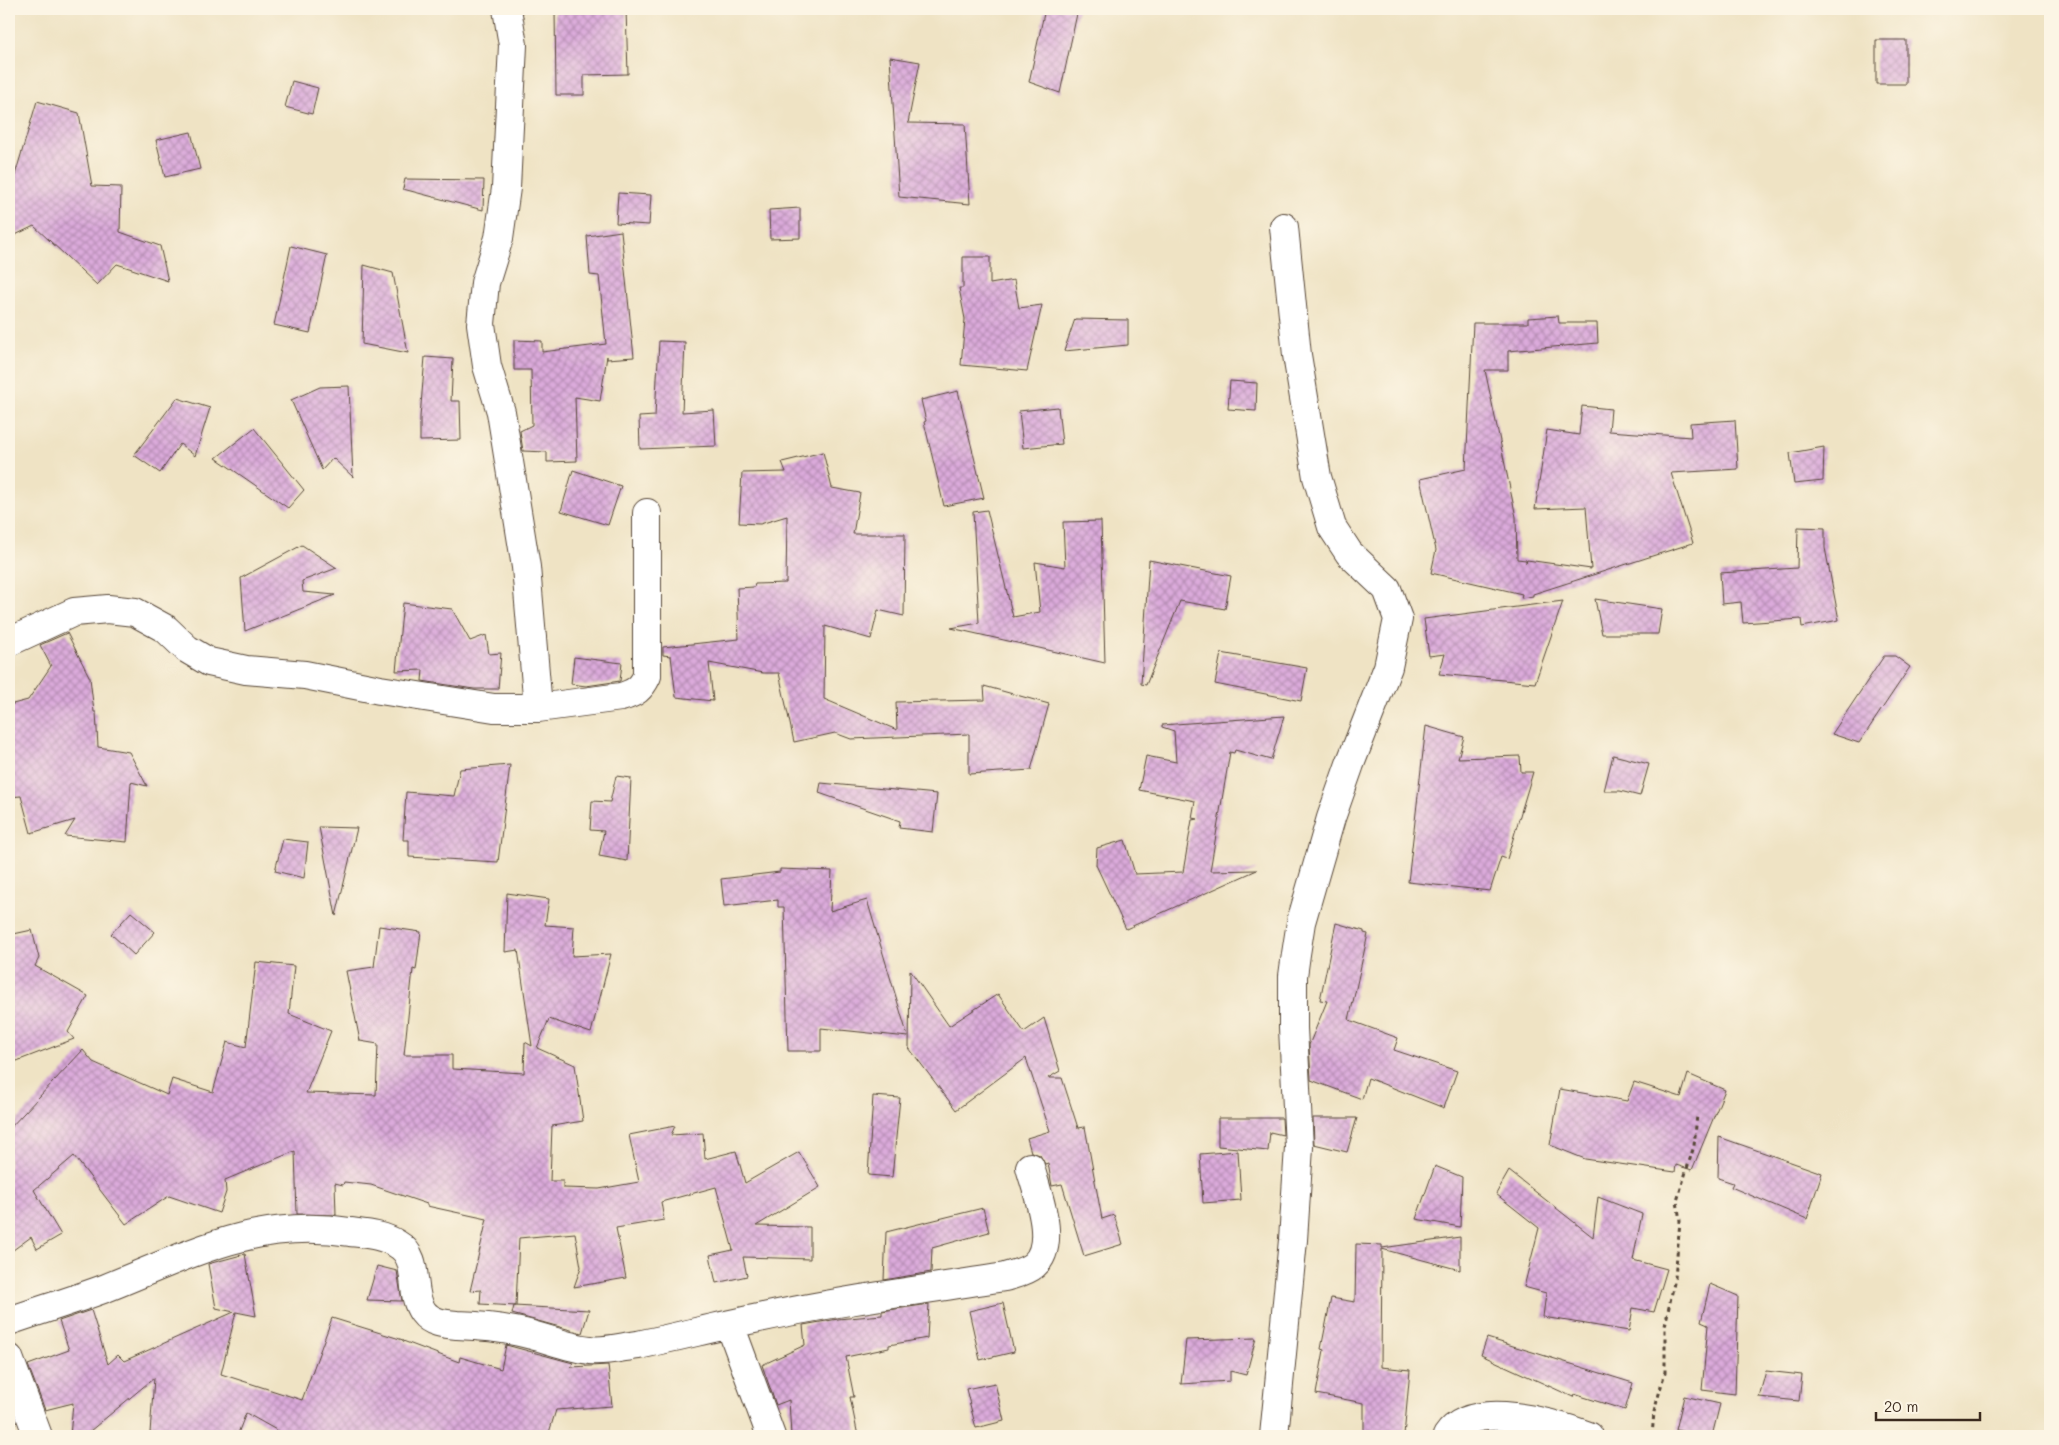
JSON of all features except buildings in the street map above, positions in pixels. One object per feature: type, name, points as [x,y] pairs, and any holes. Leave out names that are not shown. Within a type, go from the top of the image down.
[{"type":"street","points":[[507,9],[513,45],[506,188],[499,238],[485,283],[481,324],[488,366],[501,412],[526,567],[538,708]]},
{"type":"street","points":[[1274,1436],[1293,1240],[1299,1147],[1293,1028],[1293,976],[1296,954],[1301,922],[1331,818],[1388,667],[1398,618],[1387,589],[1349,553],[1332,527],[1317,477],[1297,355],[1284,227]]},
{"type":"street","points":[[9,642],[74,612],[108,609],[135,612],[166,629],[187,649],[209,662],[246,670],[305,675],[380,690],[494,708],[538,708],[621,697],[632,694],[641,688],[647,676],[647,513]]},
{"type":"street","points":[[9,1321],[104,1289],[201,1248],[272,1230],[308,1228],[345,1231],[379,1237],[399,1245],[407,1252],[411,1262],[418,1302],[427,1317],[447,1324],[502,1328],[593,1351],[682,1337],[730,1325],[828,1306],[1005,1277],[1023,1271],[1034,1265],[1043,1252],[1046,1239],[1044,1223],[1030,1168]]},
{"type":"street","points":[[730,1325],[771,1436]]},
{"type":"street","points":[[9,1358],[38,1436]]},
{"type":"street","points":[[1447,1436],[1452,1428],[1484,1417],[1520,1417],[1589,1436]]},
{"type":"path","points":[[1652,1436],[1654,1412],[1666,1372],[1665,1326],[1675,1278],[1680,1221],[1677,1201],[1694,1146],[1698,1115]]}]
